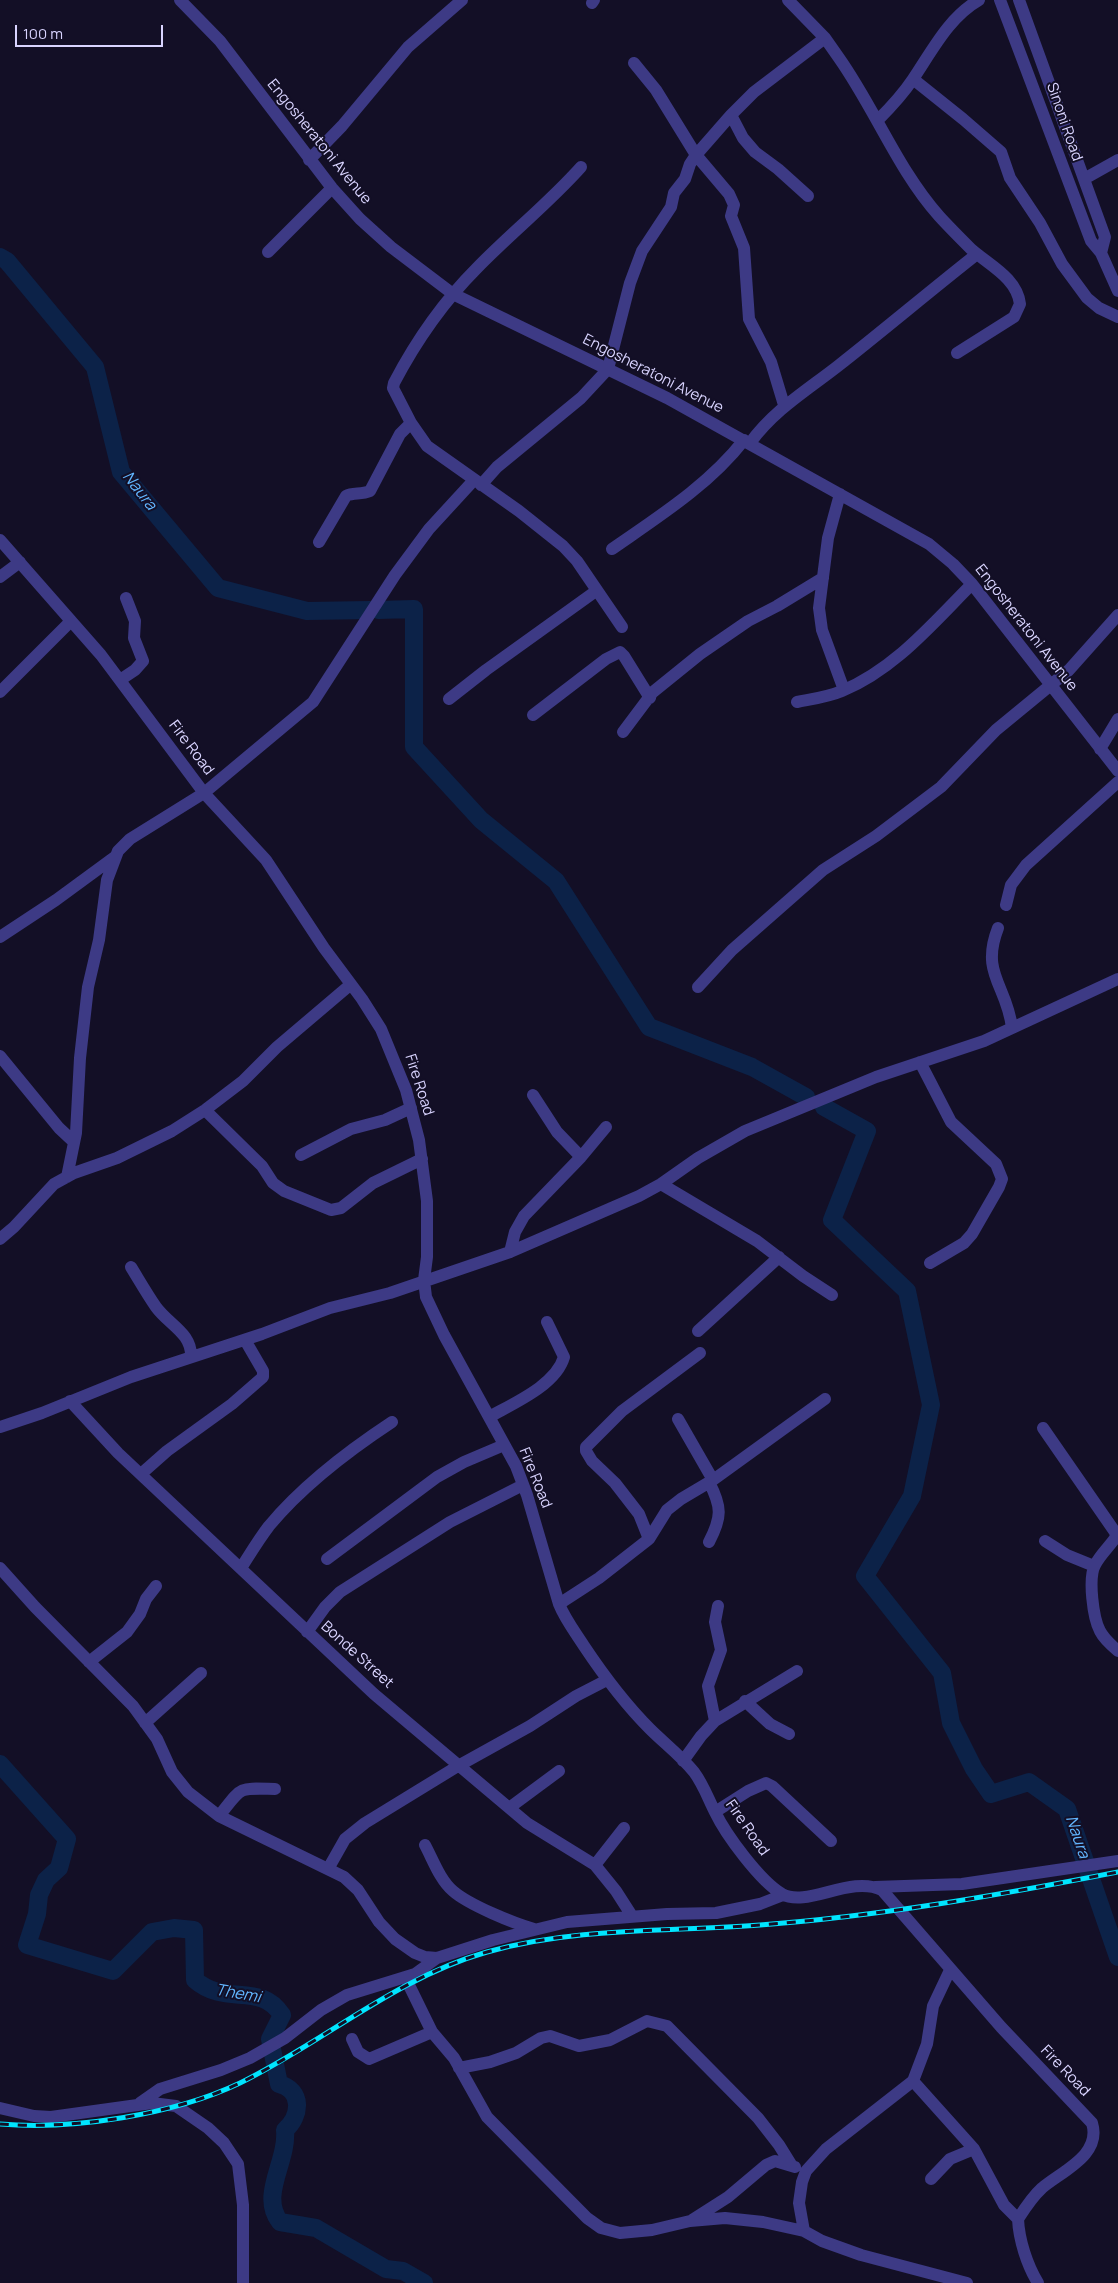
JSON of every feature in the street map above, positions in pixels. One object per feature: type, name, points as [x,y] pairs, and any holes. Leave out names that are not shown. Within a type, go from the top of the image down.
[{"type":"street","name":"Engosheratoni Avenue","points":[[180,0],[220,40],[332,188],[391,247],[453,294],[667,398],[929,544],[953,564],[972,584],[1118,771]]},
{"type":"street","points":[[309,160],[342,126],[408,47],[462,0]]},
{"type":"street","points":[[788,0],[825,38],[853,78],[909,173],[930,204],[977,254],[1010,281],[1019,296],[1020,304],[1014,317],[957,353]]},
{"type":"street","points":[[878,120],[901,96],[932,49],[964,9],[979,0]]},
{"type":"street","name":"Sinoni Road","points":[[1000,0],[1036,90],[1069,186],[1091,241],[1101,253],[1118,291]]},
{"type":"street","name":"Sinoni Road","points":[[1019,0],[1105,237],[1101,253]]},
{"type":"street","points":[[0,937],[56,900],[116,856],[130,839],[204,793],[313,702],[394,575],[429,529],[477,483],[581,398],[608,369],[630,282],[642,251],[671,207],[674,193],[685,179],[690,164],[696,155],[730,115],[754,92],[825,38]]},
{"type":"street","points":[[634,63],[656,90],[696,155],[729,194],[734,205],[731,216],[744,248],[749,320],[772,362],[784,405]]},
{"type":"street","points":[[913,80],[963,119],[1000,152],[1010,178],[1040,223],[1062,264],[1087,298],[1099,308],[1118,317]]},
{"type":"street","points":[[730,115],[743,138],[755,152],[792,180],[808,196]]},
{"type":"street","points":[[1084,179],[1118,160]]},
{"type":"street","points":[[581,166],[544,206],[493,252],[453,294],[413,347],[394,383],[394,388],[410,423],[427,446],[538,525],[563,546],[577,561],[622,626]]},
{"type":"street","points":[[268,252],[332,188]]},
{"type":"street","points":[[612,549],[706,479],[722,466],[784,405],[838,366],[977,254]]},
{"type":"street","points":[[320,542],[346,496],[350,494],[361,495],[370,491],[400,434],[410,423]]},
{"type":"street","points":[[840,494],[828,538],[820,618],[844,690]]},
{"type":"street","name":"Fire Road","points":[[0,540],[120,680],[204,793],[266,860],[315,935],[362,999],[381,1029],[411,1108],[422,1159],[428,1223],[424,1280],[426,1297],[437,1322],[504,1445],[523,1485],[563,1615],[607,1680],[640,1719],[699,1779],[724,1828],[764,1878],[783,1895]]},
{"type":"street","points":[[0,577],[20,562]]},
{"type":"street","points":[[624,732],[658,688],[726,635],[823,578]]},
{"type":"street","points":[[797,702],[844,690],[892,662],[972,584]]},
{"type":"street","points":[[449,699],[596,591]]},
{"type":"street","points":[[120,680],[135,670],[143,661],[134,638],[135,621],[126,598]]},
{"type":"street","points":[[698,987],[732,950],[815,876],[876,836],[941,787],[996,730],[1081,659],[1118,615]]},
{"type":"street","points":[[0,692],[71,621]]},
{"type":"street","points":[[533,715],[606,659],[620,652],[650,698]]},
{"type":"street","points":[[1100,749],[1118,719]]},
{"type":"street","points":[[1006,905],[1011,885],[1026,865],[1118,782]]},
{"type":"street","points":[[67,1177],[74,1142],[88,987],[99,940],[107,880],[116,856]]},
{"type":"street","points":[[998,928],[991,949],[990,960],[1008,1005],[1012,1028]]},
{"type":"street","points":[[0,1427],[42,1413],[131,1377],[245,1340],[330,1308],[390,1293],[510,1252],[639,1196],[745,1130],[876,1076],[960,1050],[1118,979]]},
{"type":"street","points":[[0,1239],[20,1221],[54,1184],[67,1177],[125,1155],[172,1132],[205,1110],[242,1081],[277,1047],[350,985]]},
{"type":"street","points":[[0,1057],[59,1128],[74,1142]]},
{"type":"street","points":[[920,1062],[951,1122],[996,1164],[1002,1179],[972,1234],[964,1243],[930,1263]]},
{"type":"street","points":[[533,1096],[557,1132],[581,1157]]},
{"type":"street","points":[[301,1155],[350,1129],[385,1120],[411,1108]]},
{"type":"street","points":[[205,1110],[262,1166],[273,1183],[284,1191],[331,1210],[342,1208],[373,1183],[422,1159]]},
{"type":"street","points":[[510,1252],[514,1232],[524,1216],[581,1157],[606,1127]]},
{"type":"street","points":[[661,1184],[751,1236],[832,1295]]},
{"type":"street","points":[[698,1332],[779,1257]]},
{"type":"street","points":[[131,1267],[158,1309],[188,1340],[191,1347],[191,1357]]},
{"type":"street","points":[[489,1417],[531,1392],[552,1377],[561,1367],[564,1356],[547,1322]]},
{"type":"street","points":[[141,1474],[167,1451],[256,1385],[263,1377],[263,1371],[245,1340]]},
{"type":"street","points":[[649,1539],[640,1514],[621,1490],[592,1461],[586,1451],[586,1447],[622,1411],[700,1353]]},
{"type":"street","points":[[559,1604],[599,1578],[649,1539],[668,1510],[825,1399]]},
{"type":"street","name":"Bonde Street","points":[[70,1401],[92,1426],[141,1474],[359,1680],[458,1766],[537,1830],[595,1865],[616,1891],[632,1916]]},
{"type":"street","points":[[678,1419],[711,1481],[719,1504],[720,1512],[709,1542]]},
{"type":"street","points":[[241,1568],[268,1527],[293,1500],[360,1442],[392,1422]]},
{"type":"street","points":[[1043,1428],[1115,1532],[1116,1537],[1094,1566],[1093,1594],[1097,1622],[1104,1638],[1118,1651]]},
{"type":"street","points":[[327,1559],[437,1477],[464,1462],[504,1445]]},
{"type":"street","points":[[307,1632],[325,1607],[340,1592],[450,1522],[523,1485]]},
{"type":"street","points":[[1045,1541],[1066,1555],[1094,1566]]},
{"type":"street","points":[[0,1568],[133,1706],[159,1743],[172,1772],[180,1783],[198,1800],[220,1816],[344,1876],[352,1884],[379,1922],[395,1939],[420,1955],[437,1958]]},
{"type":"street","points":[[89,1662],[127,1632],[140,1614],[146,1598],[156,1586]]},
{"type":"street","points":[[715,1721],[708,1686],[721,1650],[714,1622],[718,1606]]},
{"type":"street","points":[[683,1761],[701,1736],[715,1721],[797,1671]]},
{"type":"street","points":[[146,1723],[201,1673]]},
{"type":"street","points":[[328,1869],[337,1850],[352,1832],[399,1801],[530,1726],[576,1696],[607,1680]]},
{"type":"street","points":[[745,1701],[770,1724],[789,1734]]},
{"type":"street","points":[[509,1808],[559,1771]]},
{"type":"street","points":[[715,1812],[748,1791],[766,1783],[772,1786],[830,1841]]},
{"type":"street","points":[[220,1816],[239,1792],[247,1788],[275,1789]]},
{"type":"street","points":[[595,1865],[624,1828]]},
{"type":"street","points":[[425,1845],[452,1891],[502,1917],[534,1929]]},
{"type":"street","points":[[138,2104],[160,2089],[221,2070],[250,2058],[285,2038],[321,2010],[347,1995],[405,1977],[426,1968],[437,1958],[534,1929],[567,1922],[632,1916],[716,1913],[760,1904],[783,1895],[810,1896],[850,1887],[962,1884],[1118,1861]]},
{"type":"street","name":"Fire Road","points":[[874,1887],[882,1890],[901,1910],[950,1970],[1024,2052],[1092,2123],[1095,2132],[1094,2139],[1086,2154],[1038,2192],[1018,2219]]},
{"type":"street","points":[[804,2231],[799,2203],[802,2182],[806,2171],[826,2149],[913,2081],[927,2044],[933,2006],[950,1970]]},
{"type":"street","points":[[405,1977],[432,2032],[460,2068],[487,2117],[587,2218],[601,2228],[620,2233],[652,2230],[690,2221],[725,2218],[763,2222],[804,2231],[822,2241],[861,2255],[967,2283]]},
{"type":"street","points":[[460,2068],[490,2062],[516,2053],[541,2038],[550,2036],[579,2046],[610,2040],[647,2021],[667,2026],[758,2118],[779,2145],[792,2166]]},
{"type":"street","points":[[352,2039],[358,2052],[369,2059],[432,2032]]},
{"type":"street","points":[[913,2081],[974,2149],[1004,2205],[1018,2219],[1020,2237],[1031,2271],[1038,2283]]},
{"type":"street","points":[[0,2108],[34,2116],[51,2117],[152,2103],[176,2106],[208,2128],[224,2143],[238,2164],[243,2205],[244,2283]]},
{"type":"street","points":[[931,2179],[950,2159],[974,2149]]},
{"type":"street","points":[[690,2221],[728,2197],[766,2165],[775,2161],[806,2171]]},
{"type":"waterway","name":"Naura","points":[[0,257],[7,261],[95,367],[121,472],[218,588],[307,611],[370,610]]},
{"type":"waterway","points":[[378,610],[414,609],[414,747],[481,820],[556,881],[649,1027],[752,1067],[806,1097]]},
{"type":"waterway","points":[[824,1107],[867,1131],[832,1220],[907,1291],[931,1405],[912,1496],[865,1576],[942,1673],[951,1723],[974,1769],[991,1794],[1029,1782],[1067,1809],[1118,1957]]},
{"type":"waterway","name":"Themi","points":[[0,1764],[67,1839],[59,1868],[46,1880],[39,1895],[37,1914],[27,1945],[113,1971],[152,1932],[174,1928],[194,1930],[195,1980],[207,1988],[219,1992],[263,1999],[273,2005],[282,2015],[270,2039],[279,2084],[287,2087],[292,2092],[297,2104],[294,2118],[285,2130],[283,2154],[273,2189],[272,2201],[274,2212],[280,2222],[316,2228],[386,2269],[403,2271],[424,2283]]},
{"type":"railway","points":[[0,2124],[59,2125],[90,2122],[154,2112],[185,2104],[240,2083],[271,2067],[360,2012],[421,1978],[453,1963],[521,1944],[588,1934],[760,1925],[850,1916],[985,1897],[1118,1872]]}]
